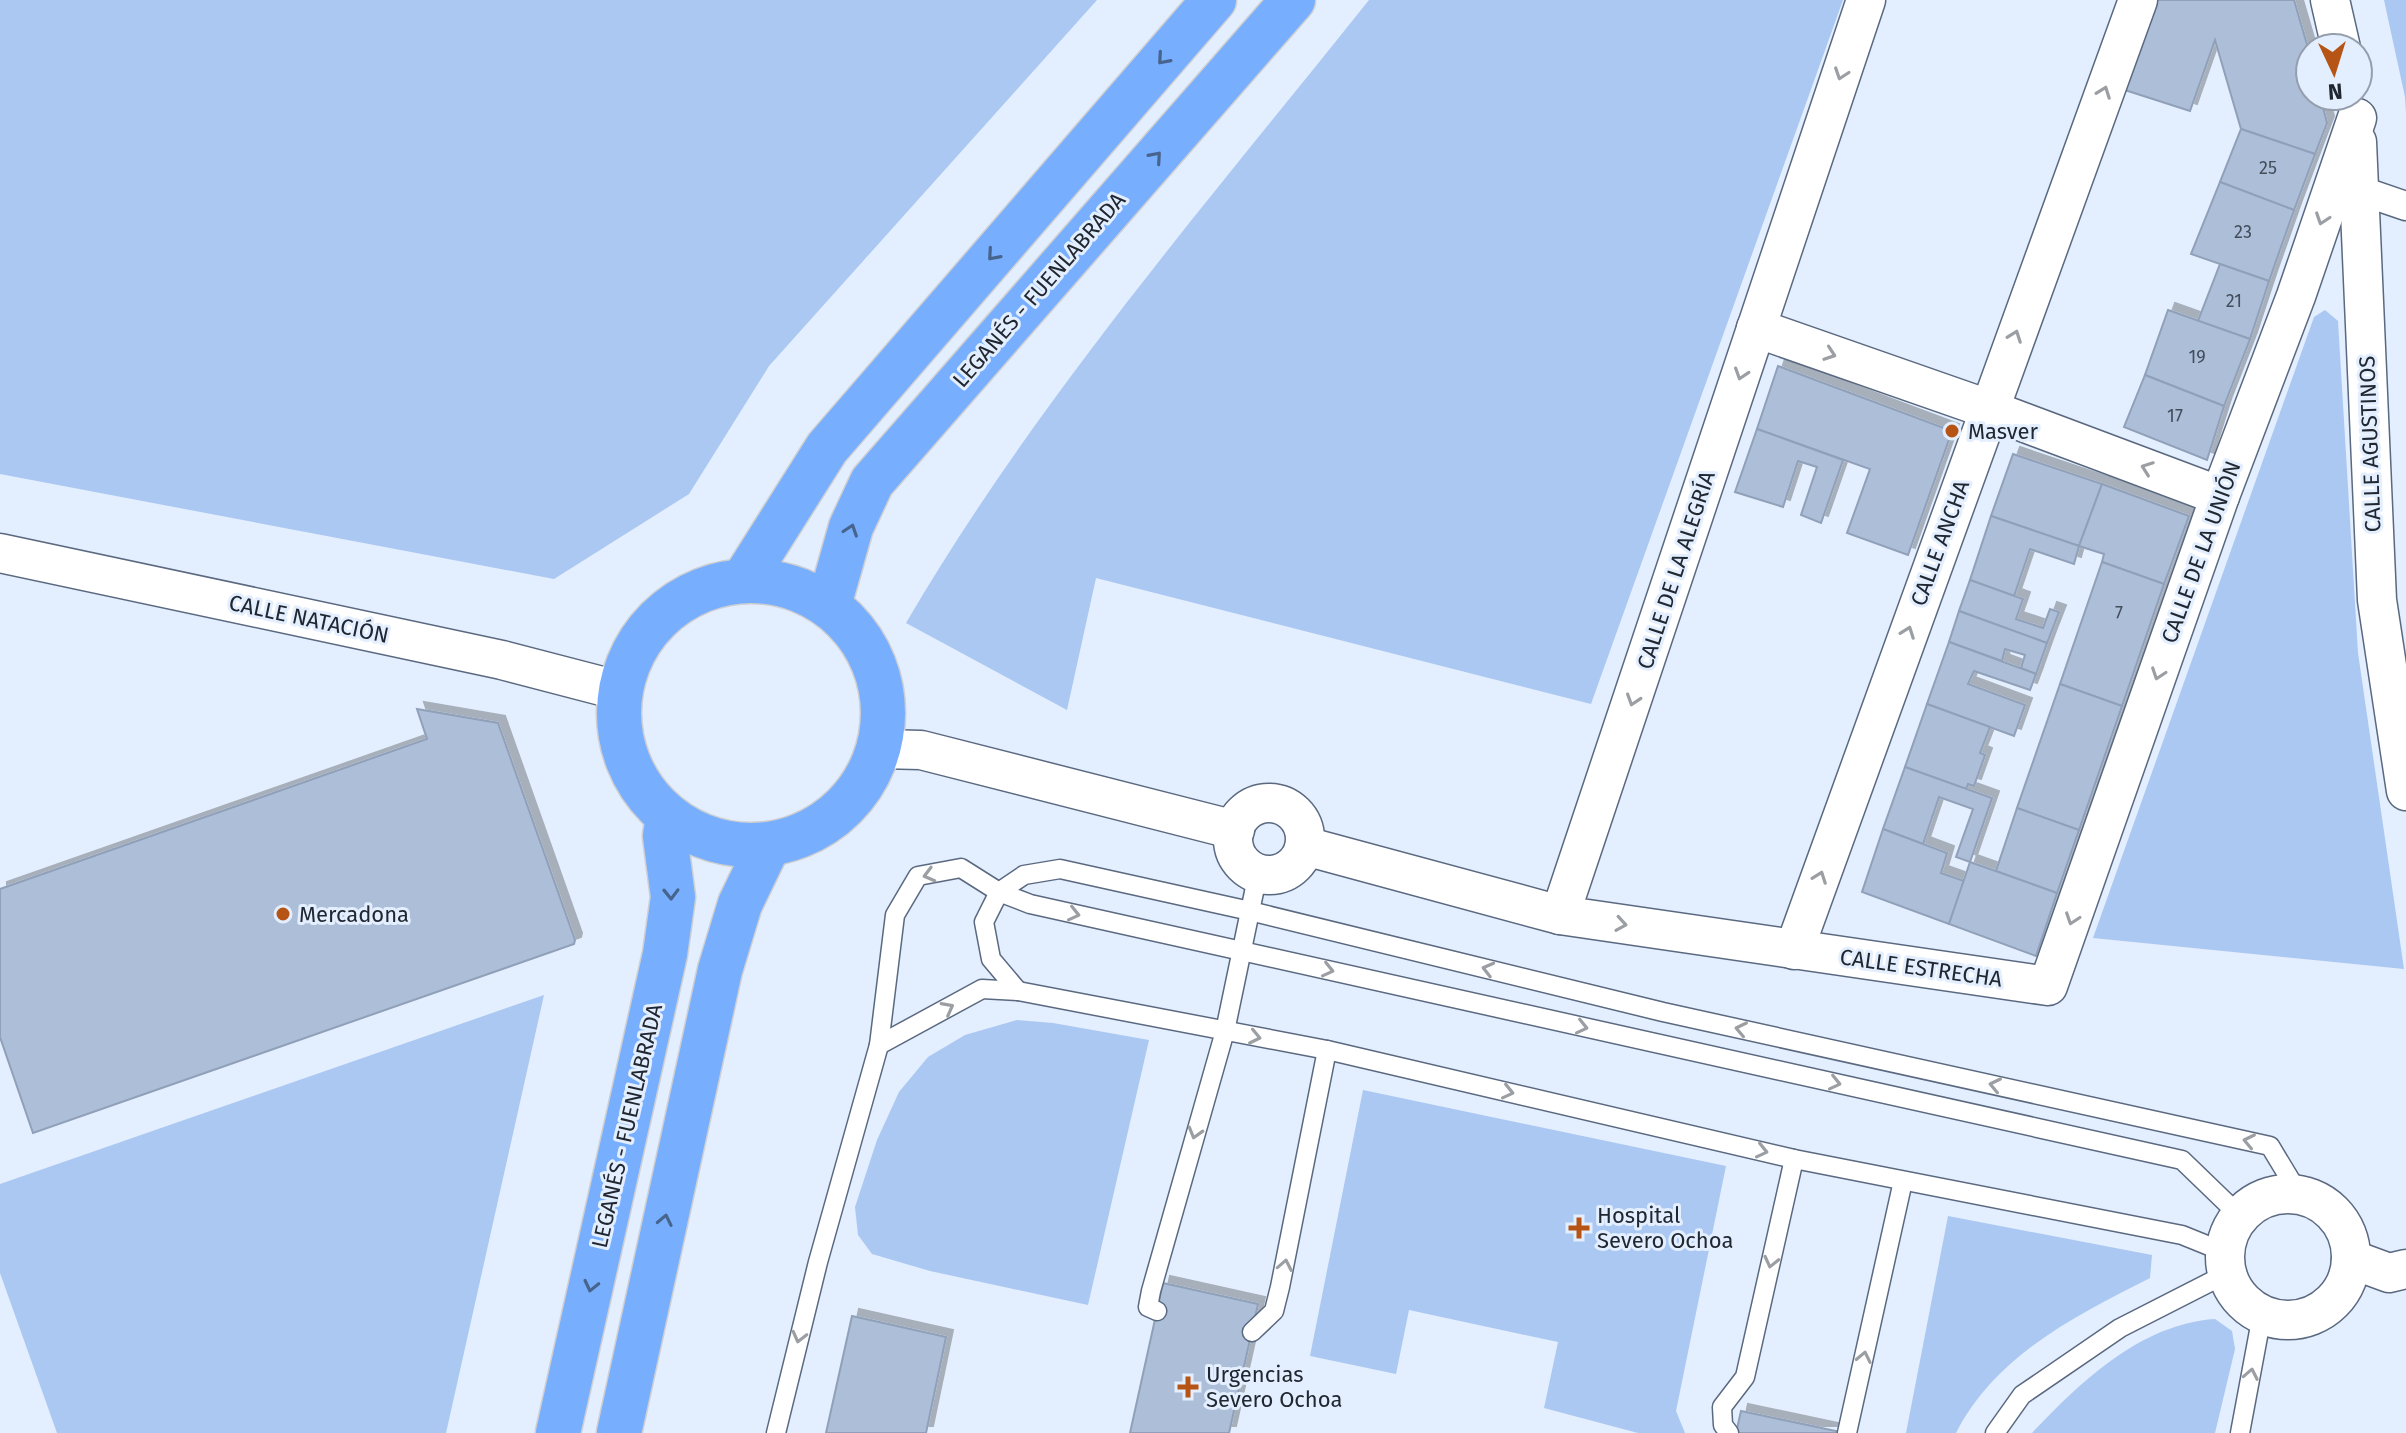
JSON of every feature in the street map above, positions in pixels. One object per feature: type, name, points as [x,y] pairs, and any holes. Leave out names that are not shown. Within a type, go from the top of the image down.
[{"type":"highway","points":[[745,578],[827,448],[1214,0]]},
{"type":"highway","name":"LEGANÉS - FUENLABRADA","points":[[829,605],[851,527],[872,482],[1293,0]]},
{"type":"highway","points":[[745,578],[786,587],[829,605],[848,623],[873,660],[884,704],[879,749],[860,789],[829,821],[788,841],[768,846],[733,844],[705,837],[668,817],[640,787],[622,748],[617,690],[633,651],[648,629],[682,600],[745,578]]},
{"type":"highway","name":"LEGANÉS - FUENLABRADA","points":[[558,1433],[665,954],[673,897],[665,836],[668,817]]},
{"type":"highway","points":[[619,1433],[720,970],[740,904],[768,846]]},
{"type":"street","name":"CALLE DE LA ALEGRÍA","points":[[1560,915],[1866,0]]},
{"type":"street","name":"CALLE ANCHA","points":[[1794,950],[2138,0]]},
{"type":"street","points":[[2330,0],[2337,32]]},
{"type":"street","name":"CALLE DE LA UNIÓN","points":[[2048,986],[2220,496],[2296,296],[2352,112]]},
{"type":"street","name":"CALLE AGUSTINOS","points":[[2354,112],[2377,600],[2406,791]]},
{"type":"street","points":[[2359,190],[2406,206]]},
{"type":"street","points":[[1756,328],[1988,409],[2220,496]]},
{"type":"street","name":"CALLE NATACIÓN","points":[[0,553],[502,660],[617,690]]},
{"type":"street","points":[[879,749],[921,750],[1235,830]]},
{"type":"street","points":[[1275,803],[1286,808],[1302,824],[1305,846],[1292,867],[1282,873],[1258,873],[1239,858],[1234,847],[1235,830],[1243,814],[1253,807],[1275,803]]},
{"type":"street","points":[[1305,846],[1560,915],[1794,950]]},
{"type":"street","name":"CALLE ESTRECHA","points":[[1794,950],[2048,986]]},
{"type":"street","points":[[2299,1194],[2329,1208],[2341,1223],[2349,1240],[2351,1259],[2348,1279],[2338,1297],[2322,1311],[2303,1319],[2282,1320],[2262,1315],[2246,1305],[2234,1291],[2225,1263],[2229,1233],[2240,1216],[2255,1203],[2274,1195],[2299,1194]]},
{"type":"street","points":[[2351,1259],[2389,1273],[2406,1269]]},
{"type":"lane","points":[[776,1433],[818,1262],[879,1045],[895,915],[918,876],[961,868],[999,892],[1030,904],[2182,1160],[2240,1216]]},
{"type":"lane","points":[[1018,991],[991,959],[984,922],[999,892],[1024,875],[1060,869],[1250,911],[1679,1015],[2270,1146],[2299,1194]]},
{"type":"lane","points":[[1157,1311],[1148,1307],[1158,1262],[1225,1031],[1258,873]]},
{"type":"lane","points":[[879,1045],[982,989],[1018,991],[1327,1050],[1794,1159],[2182,1235],[2225,1263],[2120,1328],[2022,1395],[1995,1433]]},
{"type":"lane","points":[[1252,1332],[1274,1311],[1327,1050]]},
{"type":"lane","points":[[1729,1433],[1723,1425],[1722,1407],[1745,1377],[1794,1159]]},
{"type":"lane","points":[[1847,1433],[1903,1181]]},
{"type":"lane","points":[[2240,1433],[2262,1315]]},
{"type":"shaded area","points":[[0,0],[1097,0],[769,366],[689,494],[554,579],[0,474]]},
{"type":"shaded area","points":[[1369,0],[1843,0],[1591,704],[1096,578],[1067,710],[906,623],[957,540],[1068,381],[1186,227]]},
{"type":"shaded area","points":[[2384,0],[2406,0],[2406,112],[2405,97]]},
{"type":"shaded area","points":[[2325,310],[2338,321],[2358,653],[2404,969],[2093,938],[2314,317]]},
{"type":"shaded area","points":[[544,995],[446,1433],[57,1433],[0,1273],[0,1184]]},
{"type":"shaded area","points":[[1017,1020],[1053,1023],[1149,1040],[1088,1305],[930,1271],[872,1254],[858,1235],[855,1207],[877,1140],[899,1092],[928,1057],[965,1035]]},
{"type":"shaded area","points":[[1363,1090],[1726,1166],[1676,1411],[1685,1433],[1638,1433],[1544,1408],[1558,1342],[1409,1310],[1396,1374],[1310,1356]]},
{"type":"shaded area","points":[[1948,1216],[2152,1255],[2150,1278],[2040,1340],[1993,1381],[1956,1433],[1906,1433]]},
{"type":"shaded area","points":[[2215,1319],[2232,1331],[2235,1349],[2215,1433],[2032,1433],[2071,1394],[2114,1358],[2162,1332],[2188,1323]]},
{"type":"building","points":[[2157,0],[2294,0],[2303,32],[2294,32],[2294,112],[2324,112],[2327,123],[2315,154],[2241,129],[2215,40],[2190,111],[2125,90]]},
{"type":"building","points":[[2241,129],[2315,154],[2294,210],[2220,182]]},
{"type":"building","points":[[2220,182],[2294,210],[2269,281],[2191,254]]},
{"type":"building","points":[[2220,264],[2269,281],[2250,339],[2198,321]]},
{"type":"building","points":[[2168,310],[2250,339],[2224,406],[2145,375]]},
{"type":"building","points":[[1778,366],[1952,431],[1908,555],[1847,533],[1870,469],[1757,429]]},
{"type":"building","points":[[2145,375],[2224,406],[2207,460],[2124,427]]},
{"type":"building","points":[[1757,429],[1843,460],[1821,523],[1801,515],[1817,467],[1798,461],[1783,507],[1735,492]]},
{"type":"building","points":[[2013,454],[2102,484],[2079,546],[1991,516]]},
{"type":"building","points":[[2102,484],[2189,516],[2164,584],[2102,562],[2104,554],[2079,546]]},
{"type":"building","points":[[1991,516],[2079,546],[2074,564],[2030,549],[2014,596],[1970,580]]},
{"type":"building","points":[[2102,562],[2164,584],[2122,706],[2060,684]]},
{"type":"building","points":[[1970,580],[2023,599],[2016,619],[2043,628],[2050,609],[2059,612],[2047,643],[1959,611]]},
{"type":"building","points":[[1959,611],[2047,643],[2036,674],[2021,668],[2025,655],[2005,649],[2002,661],[1949,642]]},
{"type":"building","points":[[1949,642],[2036,674],[2030,690],[1974,671],[1968,684],[2025,705],[2014,736],[1927,704]]},
{"type":"building","points":[[2060,684],[2122,706],[2079,830],[2017,808]]},
{"type":"building","points":[[1927,704],[1990,727],[1980,753],[1985,755],[1974,786],[1968,784],[1966,789],[1905,767]]},
{"type":"building","name":"Mercadona","points":[[417,709],[498,723],[574,944],[33,1133],[0,1037],[0,889],[427,739]]},
{"type":"building","points":[[1905,767],[1992,798],[1970,862],[1956,857],[1973,809],[1939,797],[1923,844],[1883,829]]},
{"type":"building","points":[[2017,808],[2079,830],[2057,893],[1996,871]]},
{"type":"building","points":[[1883,829],[1947,853],[1941,873],[1964,881],[1949,924],[1862,892]]},
{"type":"building","points":[[1970,862],[2057,893],[2036,956],[1949,924]]},
{"type":"building","points":[[1163,1283],[1258,1304],[1229,1433],[1130,1433]]},
{"type":"building","points":[[852,1316],[946,1337],[926,1433],[826,1433]]},
{"type":"building","points":[[1741,1411],[1836,1431],[1836,1433],[1736,1433]]},
{"type":"place","name":"Masver","points":[[1952,431]]},
{"type":"place","name":"Mercadona","points":[[283,914]]},
{"type":"place","name":"Hospital Severo Ochoa","points":[[1579,1228]]},
{"type":"place","name":"Urgencias Severo Ochoa","points":[[1188,1387]]}]
